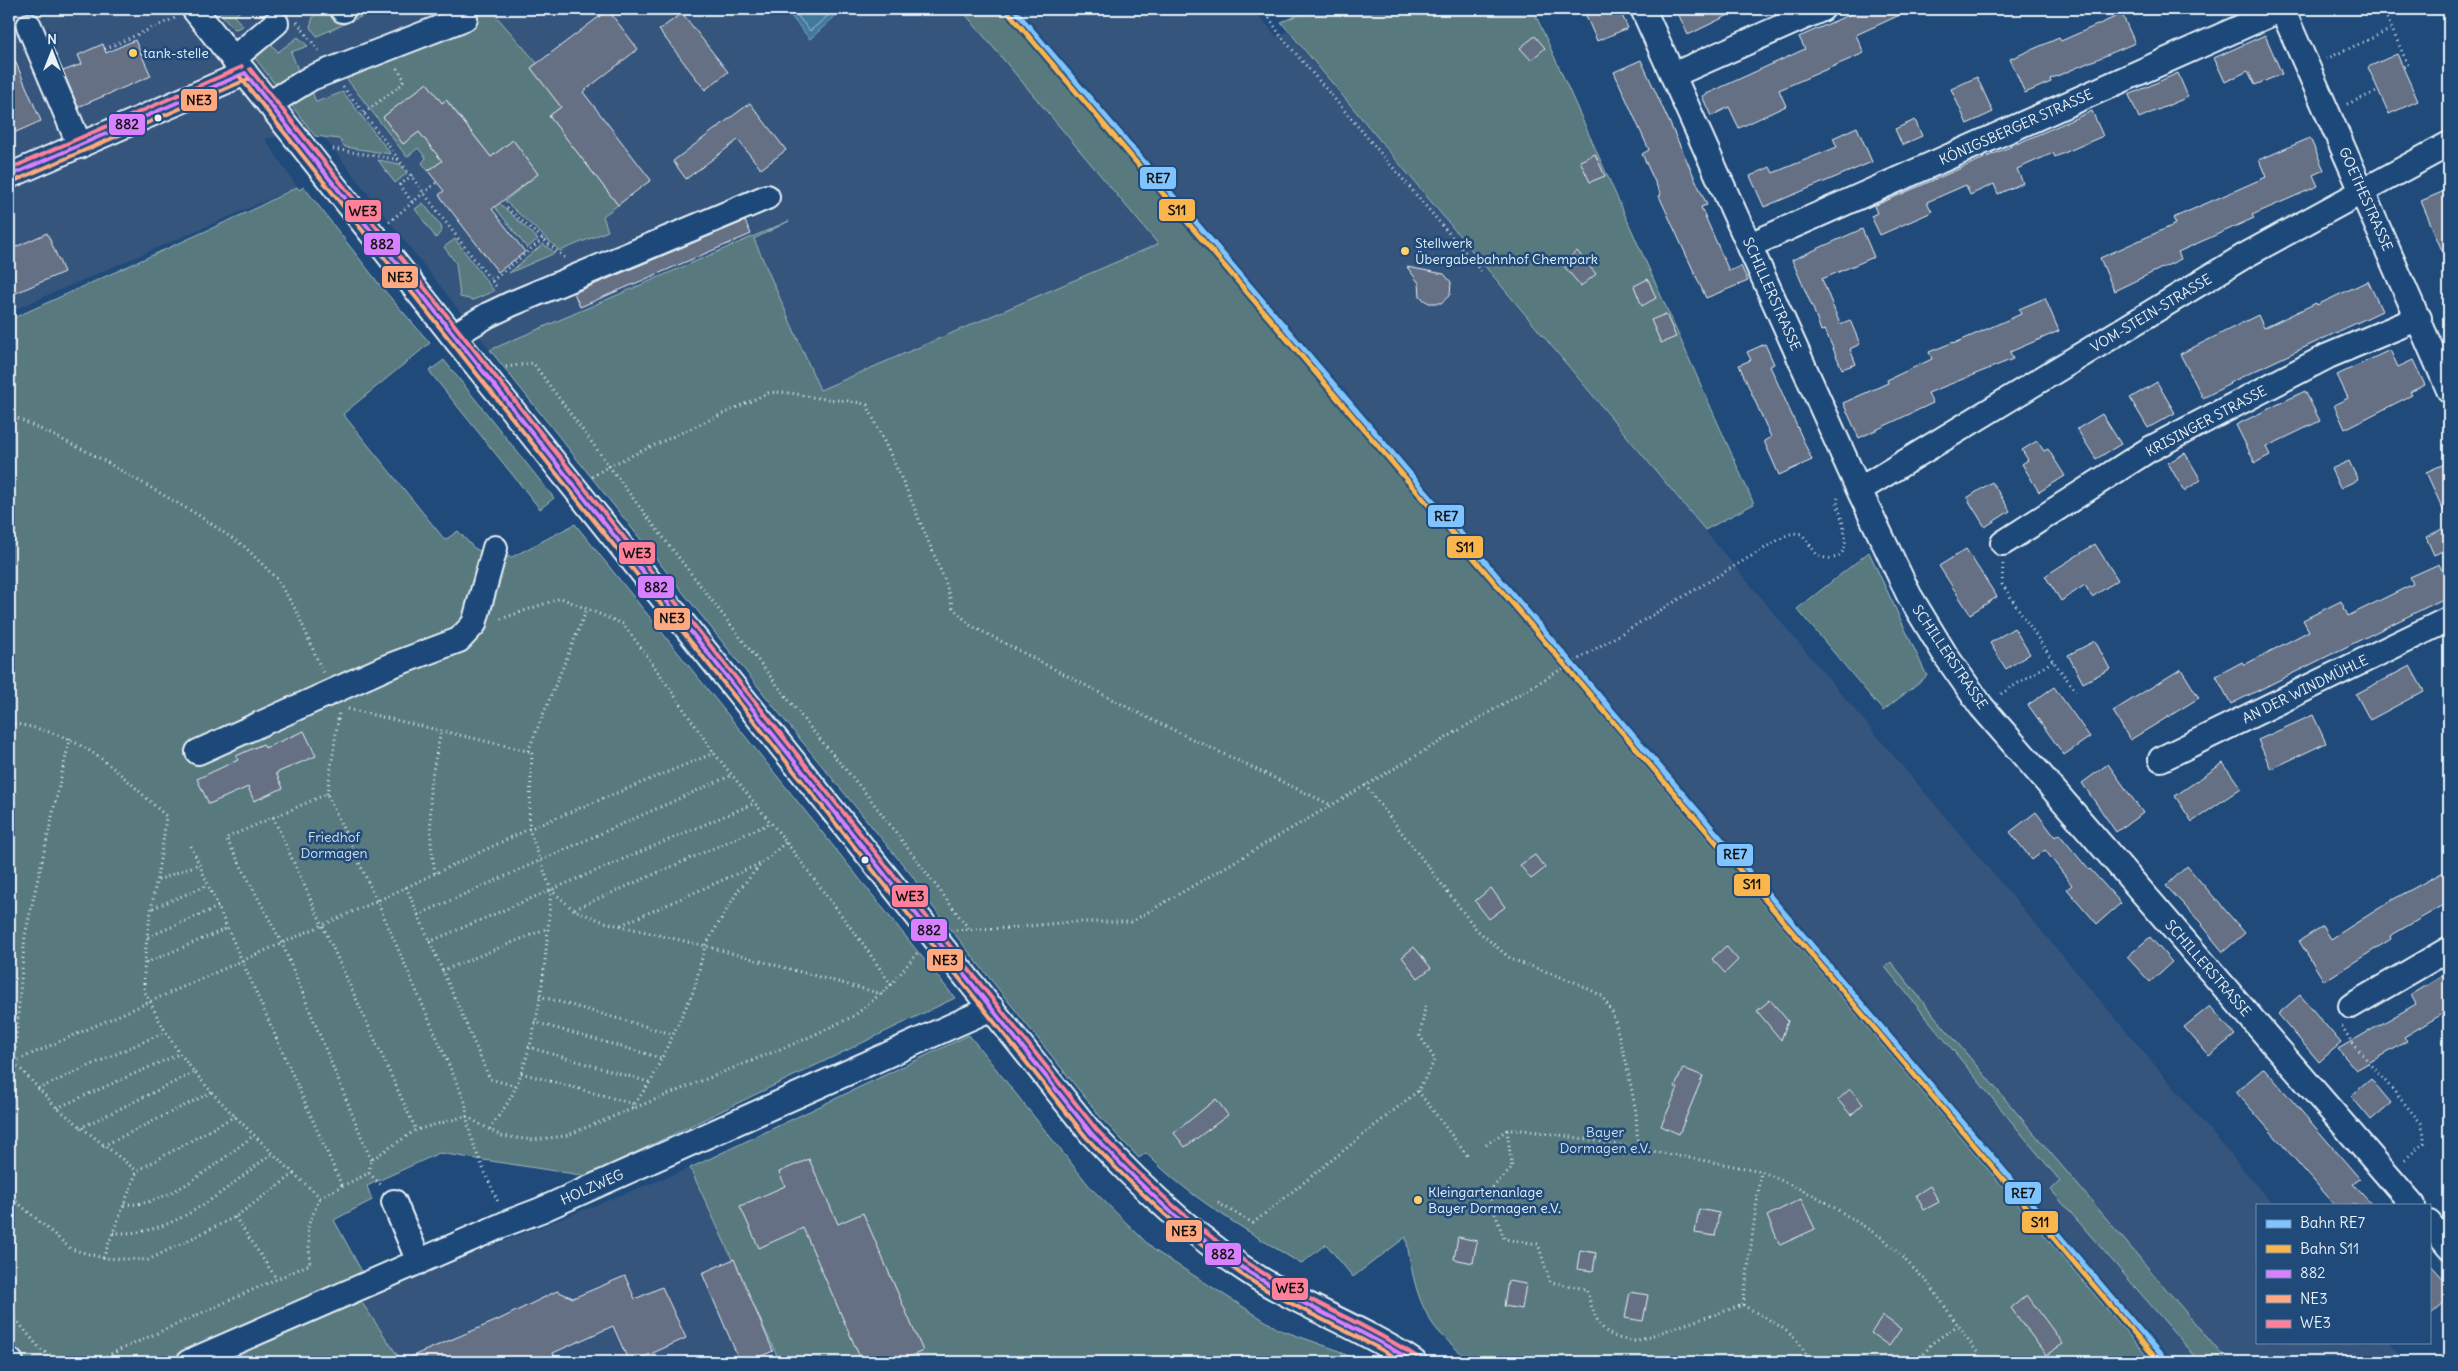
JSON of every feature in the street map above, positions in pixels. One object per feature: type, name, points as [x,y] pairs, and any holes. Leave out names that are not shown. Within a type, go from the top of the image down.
[{"type":"street","points":[[194,9],[574,488],[927,944],[992,1008],[1091,1133],[1125,1170],[1171,1212],[1259,1278],[1414,1362]]},
{"type":"street","name":"SCHILLERSTRASSE","points":[[1644,9],[1858,490],[1909,595],[1946,656],[1981,706],[2412,1204]]},
{"type":"street","points":[[1673,75],[1822,9]]},
{"type":"street","name":"GOETHESTRASSE","points":[[2282,9],[2449,390]]},
{"type":"street","name":"KÖNIGSBERGER STRASSE","points":[[1750,245],[2282,9]]},
{"type":"street","points":[[269,104],[311,78],[465,18]]},
{"type":"street","points":[[9,176],[80,146],[239,66],[276,23]]},
{"type":"street","points":[[28,26],[80,146]]},
{"type":"street","name":"VOM-STEIN-STRASSE","points":[[1858,490],[2246,255],[2449,144]]},
{"type":"street","points":[[452,336],[511,304],[767,197]]},
{"type":"street","name":"KRISINGER STRASSE","points":[[2003,544],[2159,445],[2328,356],[2419,318]]},
{"type":"street","points":[[198,752],[332,694],[387,667],[459,640],[474,624],[495,548]]},
{"type":"street","name":"AN DER WINDMÜHLE","points":[[2161,759],[2449,619]]},
{"type":"street","points":[[2351,1006],[2449,949]]},
{"type":"street","name":"HOLZWEG","points":[[189,1362],[541,1210],[992,1008]]},
{"type":"street","points":[[394,1202],[416,1263]]},
{"type":"street","points":[[2430,1225],[2449,1247]]},
{"type":"path","points":[[105,49],[194,9]]},
{"type":"path","points":[[1264,9],[1280,35],[1481,271]]},
{"type":"path","points":[[2383,9],[2408,66],[2403,67]]},
{"type":"path","points":[[2307,67],[2392,29]]},
{"type":"path","points":[[364,113],[402,84],[404,80],[388,47]]},
{"type":"path","points":[[2326,113],[2379,91]]},
{"type":"path","points":[[301,144],[401,160]]},
{"type":"path","points":[[412,202],[400,185],[412,175],[454,234],[511,304]]},
{"type":"path","points":[[374,236],[424,191],[437,182]]},
{"type":"path","points":[[507,208],[582,273]]},
{"type":"path","points":[[492,281],[543,239]]},
{"type":"path","points":[[480,371],[533,363],[609,466],[808,725],[868,796],[969,929]]},
{"type":"path","points":[[574,488],[609,466],[768,393],[792,392],[820,398],[847,399],[867,404],[910,496],[945,581],[953,608],[970,625],[1146,717],[1330,804]]},
{"type":"path","points":[[9,414],[94,455],[198,515],[245,547],[277,579],[297,612],[332,694]]},
{"type":"path","points":[[371,1160],[416,1130],[466,1116],[501,1136],[533,1140],[565,1136],[803,1040],[854,1016],[891,986],[927,944],[950,931],[1070,922],[1131,922],[1785,536],[1793,533],[1801,534],[1816,554],[1823,558],[1833,558],[1841,554],[1845,546],[1845,535],[1837,502],[1838,497],[1843,491],[1858,490]]},
{"type":"path","points":[[2003,544],[2002,584],[2076,692]]},
{"type":"path","points":[[474,624],[489,623],[560,598],[623,624],[714,753],[786,842],[866,948],[891,986]]},
{"type":"path","points":[[528,751],[587,609]]},
{"type":"path","points":[[1981,706],[2053,661]]},
{"type":"path","points":[[490,1129],[516,1086],[521,1073],[539,996],[548,928],[551,890],[530,829],[532,752],[340,707],[327,794],[377,901],[466,1104],[466,1116],[483,1168],[494,1193]]},
{"type":"path","points":[[9,723],[35,726],[70,738],[97,753],[166,816],[158,880],[148,937],[144,988],[165,1032],[195,1072],[253,1136],[320,1197]]},
{"type":"path","points":[[435,874],[431,845],[430,786],[441,731]]},
{"type":"path","points":[[70,738],[25,935],[14,1062],[57,1108],[137,1171]]},
{"type":"path","points":[[9,1064],[282,944],[530,829],[714,753]]},
{"type":"path","points":[[418,915],[732,775]]},
{"type":"path","points":[[1365,785],[1458,908],[1477,930],[1511,959],[1577,983],[1602,996],[1612,1012],[1626,1061],[1636,1112],[1638,1148]]},
{"type":"path","points":[[72,1362],[104,1357],[310,1264],[308,1226],[320,1197],[369,1173],[371,1160],[282,944],[226,838],[327,794]]},
{"type":"path","points":[[429,942],[755,803]]},
{"type":"path","points":[[273,818],[416,1130]]},
{"type":"path","points":[[574,910],[771,823]]},
{"type":"path","points":[[631,1108],[649,1082],[662,1058],[694,990],[705,946],[738,891],[762,863],[786,842]]},
{"type":"path","points":[[191,846],[342,1186]]},
{"type":"path","points":[[620,926],[762,863]]},
{"type":"path","points":[[158,880],[199,864]]},
{"type":"path","points":[[153,908],[208,885]]},
{"type":"path","points":[[406,888],[490,1079],[516,1086]]},
{"type":"path","points":[[551,890],[574,910],[620,926],[705,946],[882,994]]},
{"type":"path","points":[[148,937],[218,907]]},
{"type":"path","points":[[146,963],[228,928]]},
{"type":"path","points":[[442,972],[548,928]]},
{"type":"path","points":[[539,996],[672,1034]]},
{"type":"path","points":[[1218,1203],[1252,1223],[1418,1091],[1434,1060],[1420,1036],[1426,1002]]},
{"type":"path","points":[[2351,1006],[2341,1027],[2421,1123],[2424,1134],[2424,1143],[2387,1175]]},
{"type":"path","points":[[534,1022],[662,1058]]},
{"type":"path","points":[[38,1089],[165,1032]]},
{"type":"path","points":[[528,1047],[649,1082]]},
{"type":"path","points":[[57,1108],[180,1054]]},
{"type":"path","points":[[80,1128],[195,1072]]},
{"type":"path","points":[[521,1073],[634,1104]]},
{"type":"path","points":[[1418,1091],[1469,1158]]},
{"type":"path","points":[[103,1146],[212,1092]]},
{"type":"path","points":[[103,1258],[137,1171],[235,1116]]},
{"type":"path","points":[[1507,1130],[1512,1168],[1488,1192],[1504,1239],[1538,1244],[1550,1282],[1586,1289],[1596,1320],[1606,1333],[1620,1340],[1635,1341],[1743,1305],[1790,1333],[1805,1349],[1810,1362]]},
{"type":"path","points":[[1486,1145],[1507,1130],[1524,1130],[1638,1148],[1761,1171],[1819,1198],[1884,1239],[1929,1284],[1984,1362]]},
{"type":"path","points":[[124,1204],[136,1205],[175,1191],[253,1136]]},
{"type":"path","points":[[113,1233],[143,1231],[177,1219],[209,1202],[273,1153]]},
{"type":"path","points":[[1743,1305],[1761,1171]]},
{"type":"path","points":[[9,1195],[71,1249],[103,1258],[148,1260],[236,1217],[294,1174]]},
{"type":"path","points":[[236,1217],[276,1278]]},
{"type":"path","points":[[9,1311],[41,1350],[63,1362]]},
{"type":"path","points":[[1918,1362],[1931,1344],[1958,1325]]},
{"type":"shaded area","points":[[9,9],[961,9],[1158,244],[820,391],[754,239],[776,227],[490,350],[319,131],[265,139],[297,187],[9,312]]},
{"type":"shaded area","points":[[1001,9],[1253,9],[1277,37],[1287,31],[1844,697],[2272,1204],[2256,1204],[2256,1344],[2391,1344],[2406,1362],[2152,1362]]},
{"type":"shaded area","points":[[690,1168],[780,1362],[402,1362],[359,1298]]},
{"type":"green space","points":[[217,9],[243,9],[234,16],[243,26],[236,29],[233,28]]},
{"type":"green space","points":[[354,9],[379,9],[317,36],[310,27],[315,10],[353,14]]},
{"type":"green space","points":[[460,9],[493,9],[496,16],[537,63],[531,68],[561,107],[549,116],[618,205],[603,216],[608,231],[560,251],[505,201],[538,174],[513,140],[491,157],[447,100],[442,103],[427,83],[383,117],[403,144],[419,132],[442,161],[428,171],[422,163],[426,158],[418,148],[407,157],[343,74]]},
{"type":"green space","name":"Bayer Dormagen e.V.","points":[[961,9],[1001,9],[2152,1362],[1471,1362],[1439,1332],[1425,1311],[1416,1287],[1406,1237],[1353,1277],[1326,1244],[1301,1264],[1200,1199],[1163,1170],[1146,1153],[1139,1158],[1102,1119],[925,897],[913,877],[786,722],[490,350],[789,221],[754,239],[820,390],[1158,244]]},
{"type":"green space","points":[[1313,9],[1533,9],[1754,504],[1705,530],[1281,22]]},
{"type":"green space","points":[[298,37],[308,46],[291,52],[298,70],[283,83],[274,83],[255,58],[255,52],[268,40],[278,52]]},
{"type":"green space","points":[[310,86],[316,102],[343,92],[391,154],[345,147],[339,139],[315,136],[292,106],[296,97]]},
{"type":"green space","points":[[378,160],[400,164],[407,173],[395,183]]},
{"type":"green space","name":"Friedhof Dormagen","points":[[297,187],[299,190],[304,187],[383,289],[430,343],[343,414],[445,540],[458,531],[474,548],[488,555],[512,557],[575,524],[955,998],[587,1176],[439,1153],[367,1186],[372,1200],[334,1220],[366,1279],[350,1285],[402,1362],[21,1362],[9,1348],[9,320],[250,211]]},
{"type":"green space","points":[[495,199],[538,239],[527,248],[491,202]]},
{"type":"green space","points":[[423,203],[441,226],[442,230],[436,238],[415,209]]},
{"type":"green space","points":[[455,239],[494,291],[473,300],[460,297],[456,263],[444,247]]},
{"type":"green space","points":[[543,244],[555,253],[509,273]]},
{"type":"green space","points":[[444,360],[554,498],[540,509],[429,371]]},
{"type":"green space","points":[[1869,552],[1927,676],[1883,711],[1797,609]]},
{"type":"green space","points":[[1891,962],[1932,1013],[2228,1362],[2200,1362],[2051,1190],[2060,1181],[1885,967]]},
{"type":"green space","points":[[969,1035],[1091,1188],[1154,1250],[1278,1329],[1337,1350],[1359,1362],[780,1362],[690,1168]]},
{"type":"water","points":[[785,9],[843,9],[810,39]]},
{"type":"building","points":[[1583,9],[1619,9],[1628,28],[1597,41]]},
{"type":"building","points":[[1676,9],[1741,9],[1688,35]]},
{"type":"building","points":[[1862,9],[1913,9],[1856,35],[1864,53],[1779,90],[1786,106],[1739,128],[1729,107],[1711,116],[1702,96],[1805,49],[1799,37]]},
{"type":"building","points":[[608,10],[638,49],[583,92],[651,180],[618,205],[549,116],[561,107],[531,68]]},
{"type":"building","points":[[682,13],[728,72],[705,90],[659,30]]},
{"type":"building","points":[[2122,14],[2135,43],[2050,79],[2051,82],[2025,93],[2010,59],[2059,38],[2061,41]]},
{"type":"building","points":[[2265,35],[2282,74],[2255,85],[2248,71],[2225,82],[2214,58]]},
{"type":"building","points":[[1535,36],[1545,48],[1531,60],[1520,48]]},
{"type":"building","points":[[135,40],[151,76],[78,107],[63,71],[82,64],[78,55],[103,44],[106,53]]},
{"type":"building","points":[[9,47],[41,121],[9,135]]},
{"type":"building","points":[[2397,54],[2418,101],[2389,114],[2368,67]]},
{"type":"building","points":[[1641,60],[1707,205],[1701,207],[1729,271],[1741,266],[1748,281],[1706,298],[1659,196],[1661,195],[1642,154],[1649,150],[1614,72]]},
{"type":"building","points":[[2178,73],[2188,97],[2139,118],[2129,95]]},
{"type":"building","points":[[1977,77],[1993,112],[1967,124],[1951,89]]},
{"type":"building","points":[[427,83],[442,103],[446,100],[491,157],[513,140],[538,174],[492,209],[525,252],[498,272],[439,195],[444,191],[428,171],[442,161],[419,132],[403,144],[383,117]]},
{"type":"building","points":[[750,103],[786,150],[761,169],[738,140],[686,179],[673,161]]},
{"type":"building","points":[[2092,111],[2103,136],[2055,157],[2053,153],[2017,169],[2023,183],[1998,194],[1994,184],[1970,195],[1966,185],[1927,202],[1932,212],[1880,235],[1871,216],[1877,213],[1874,206]]},
{"type":"building","points":[[1915,120],[1922,136],[1902,145],[1895,129]]},
{"type":"building","points":[[1857,127],[1872,162],[1764,207],[1750,176],[1770,167],[1773,173],[1837,147],[1833,138]]},
{"type":"building","points":[[2310,138],[2324,170],[2313,175],[2318,186],[2252,215],[2254,218],[2178,252],[2181,259],[2114,291],[2100,258],[2176,224],[2173,218],[2266,177],[2259,160]]},
{"type":"building","points":[[1595,154],[1605,176],[1590,182],[1580,161]]},
{"type":"building","points":[[2449,189],[2449,267],[2421,201]]},
{"type":"building","points":[[745,221],[751,234],[580,307],[574,293]]},
{"type":"building","points":[[1862,229],[1874,257],[1822,279],[1840,324],[1850,320],[1860,344],[1850,349],[1856,364],[1842,369],[1825,330],[1821,331],[1792,260]]},
{"type":"building","points":[[47,233],[64,272],[9,296],[9,250]]},
{"type":"building","points":[[1577,251],[1596,274],[1581,286],[1562,264]]},
{"type":"building","points":[[1407,267],[1444,274],[1451,282],[1450,295],[1441,303],[1429,303],[1424,300],[1420,296],[1419,283]]},
{"type":"building","points":[[1648,279],[1656,298],[1642,306],[1634,286]]},
{"type":"building","points":[[2368,281],[2382,311],[2229,383],[2203,398],[2180,354],[2258,315],[2264,328]]},
{"type":"building","points":[[2045,298],[2059,331],[2010,352],[2013,359],[1928,393],[1933,403],[1859,438],[1843,403],[1888,383],[1887,380],[1932,359],[1929,352],[1955,343],[2021,314],[2019,309]]},
{"type":"building","points":[[1666,314],[1676,337],[1661,343],[1651,320]]},
{"type":"building","points":[[1765,344],[1774,364],[1770,366],[1812,460],[1779,475],[1764,441],[1771,437],[1739,365],[1751,360],[1747,352]]},
{"type":"building","points":[[2390,350],[2398,367],[2413,360],[2425,385],[2410,392],[2412,395],[2345,429],[2334,405],[2348,398],[2337,375]]},
{"type":"building","points":[[2157,382],[2175,413],[2148,428],[2130,398]]},
{"type":"building","points":[[2305,391],[2320,421],[2266,447],[2270,455],[2255,463],[2236,425]]},
{"type":"building","points":[[2102,414],[2121,444],[2096,459],[2077,429]]},
{"type":"building","points":[[2037,441],[2044,451],[2048,449],[2065,476],[2039,492],[2022,464],[2028,460],[2022,450]]},
{"type":"building","points":[[2185,453],[2201,480],[2184,491],[2168,463]]},
{"type":"building","points":[[2349,461],[2358,480],[2340,488],[2331,469]]},
{"type":"building","points":[[2449,462],[2449,523],[2426,472]]},
{"type":"building","points":[[1992,482],[2010,511],[1985,527],[1967,498]]},
{"type":"building","points":[[2442,529],[2449,548],[2434,555],[2426,537]]},
{"type":"building","points":[[2095,544],[2118,580],[2092,597],[2085,585],[2061,601],[2045,576]]},
{"type":"building","points":[[1966,549],[1997,597],[1970,614],[1939,566]]},
{"type":"building","points":[[2439,564],[2449,586],[2449,596],[2231,704],[2216,676],[2242,662],[2244,665],[2309,631],[2303,620],[2341,601],[2348,616],[2413,584],[2410,577]]},
{"type":"building","points":[[2014,628],[2030,654],[2006,669],[1990,643]]},
{"type":"building","points":[[2095,641],[2110,669],[2083,683],[2068,655]]},
{"type":"building","points":[[2410,666],[2424,691],[2370,720],[2356,694]]},
{"type":"building","points":[[2181,669],[2199,698],[2130,740],[2113,711]]},
{"type":"building","points":[[2054,687],[2090,737],[2064,755],[2028,705]]},
{"type":"building","points":[[2313,715],[2326,743],[2271,769],[2258,740]]},
{"type":"building","points":[[304,731],[316,756],[276,773],[283,788],[254,801],[248,787],[209,804],[197,779],[238,760],[236,756],[263,744],[265,748]]},
{"type":"building","points":[[2223,763],[2241,788],[2192,822],[2175,796]]},
{"type":"building","points":[[2108,764],[2143,813],[2116,832],[2082,783]]},
{"type":"building","points":[[2036,812],[2055,837],[2059,834],[2089,870],[2121,903],[2097,924],[2067,889],[2072,885],[2045,850],[2032,860],[2010,832]]},
{"type":"building","points":[[1535,855],[1545,868],[1531,879],[1520,865]]},
{"type":"building","points":[[2187,866],[2245,933],[2223,952],[2202,924],[2166,886]]},
{"type":"building","points":[[2449,869],[2449,902],[2390,936],[2391,939],[2324,981],[2299,941],[2323,926],[2331,939],[2392,900]]},
{"type":"building","points":[[1491,888],[1505,907],[1489,919],[1475,901]]},
{"type":"building","points":[[2150,937],[2172,962],[2150,982],[2127,957]]},
{"type":"building","points":[[1726,946],[1738,960],[1725,973],[1712,959]]},
{"type":"building","points":[[1414,947],[1431,968],[1418,978],[1402,957]]},
{"type":"building","points":[[2449,972],[2449,1010],[2404,1037],[2407,1041],[2356,1070],[2338,1049],[2416,1004],[2411,995]]},
{"type":"building","points":[[2300,995],[2341,1043],[2319,1062],[2278,1014]]},
{"type":"building","points":[[1770,1000],[1788,1021],[1781,1040],[1757,1011]]},
{"type":"building","points":[[2210,1006],[2235,1035],[2209,1056],[2184,1027]]},
{"type":"building","points":[[1683,1068],[1703,1076],[1679,1134],[1661,1126],[1678,1088],[1675,1087]]},
{"type":"building","points":[[2264,1068],[2360,1179],[2353,1184],[2371,1204],[2334,1204],[2236,1092]]},
{"type":"building","points":[[2371,1079],[2391,1103],[2371,1120],[2351,1096]]},
{"type":"building","points":[[1850,1089],[1863,1104],[1851,1115],[1838,1100]]},
{"type":"building","points":[[1216,1099],[1228,1115],[1185,1147],[1174,1133]]},
{"type":"building","points":[[809,1159],[838,1224],[863,1213],[923,1351],[897,1362],[862,1362],[803,1228],[759,1248],[740,1206],[785,1186],[779,1172]]},
{"type":"building","points":[[1930,1186],[1939,1202],[1924,1210],[1916,1195]]},
{"type":"building","points":[[1801,1199],[1815,1229],[1780,1245],[1767,1216]]},
{"type":"building","points":[[1699,1209],[1719,1213],[1715,1236],[1695,1233]]},
{"type":"building","points":[[1458,1237],[1477,1241],[1473,1263],[1454,1259]]},
{"type":"building","points":[[1580,1250],[1596,1253],[1593,1271],[1577,1269]]},
{"type":"building","points":[[734,1259],[773,1351],[748,1362],[740,1362],[702,1273]]},
{"type":"building","points":[[2430,1264],[2449,1285],[2449,1298],[2430,1315]]},
{"type":"building","points":[[625,1276],[635,1299],[662,1287],[686,1338],[633,1362],[629,1362],[613,1326],[553,1353],[557,1362],[398,1362],[498,1320],[557,1291],[573,1298]]},
{"type":"building","points":[[1508,1281],[1526,1284],[1522,1309],[1504,1306]]},
{"type":"building","points":[[1630,1292],[1648,1295],[1643,1321],[1625,1318]]},
{"type":"building","points":[[2027,1295],[2063,1344],[2046,1355],[2011,1308]]},
{"type":"building","points":[[1883,1316],[1901,1329],[1889,1346],[1871,1333]]},
{"type":"rail line","name":"RE7","points":[[1014,9],[2167,1362]]},
{"type":"rail line","name":"S11","points":[[1009,13],[2159,1362]]},
{"type":"transit line","name":"WE3","points":[[9,169],[242,67]]},
{"type":"transit line","name":"WE3","points":[[250,69],[1096,1129],[1154,1188],[1217,1242],[1263,1273],[1301,1295],[1398,1345],[1417,1357]]},
{"type":"transit line","name":"882","points":[[245,73],[1091,1133],[1171,1212],[1236,1264],[1279,1290],[1376,1340],[1414,1362]]},
{"type":"transit line","name":"882","points":[[9,176],[245,73]]},
{"type":"transit line","name":"NE3","points":[[240,77],[1086,1137],[1166,1216],[1209,1251],[1273,1294],[1403,1362]]},
{"type":"transit line","name":"NE3","points":[[12,182],[248,79]]},
{"type":"place","name":"tank-stelle","points":[[133,53]]},
{"type":"place","name":"Stellwerk Übergabebahnhof Chempark","points":[[1405,251]]},
{"type":"place","name":"Kleingartenanlage Bayer Dormagen e.V.","points":[[1418,1200]]}]
